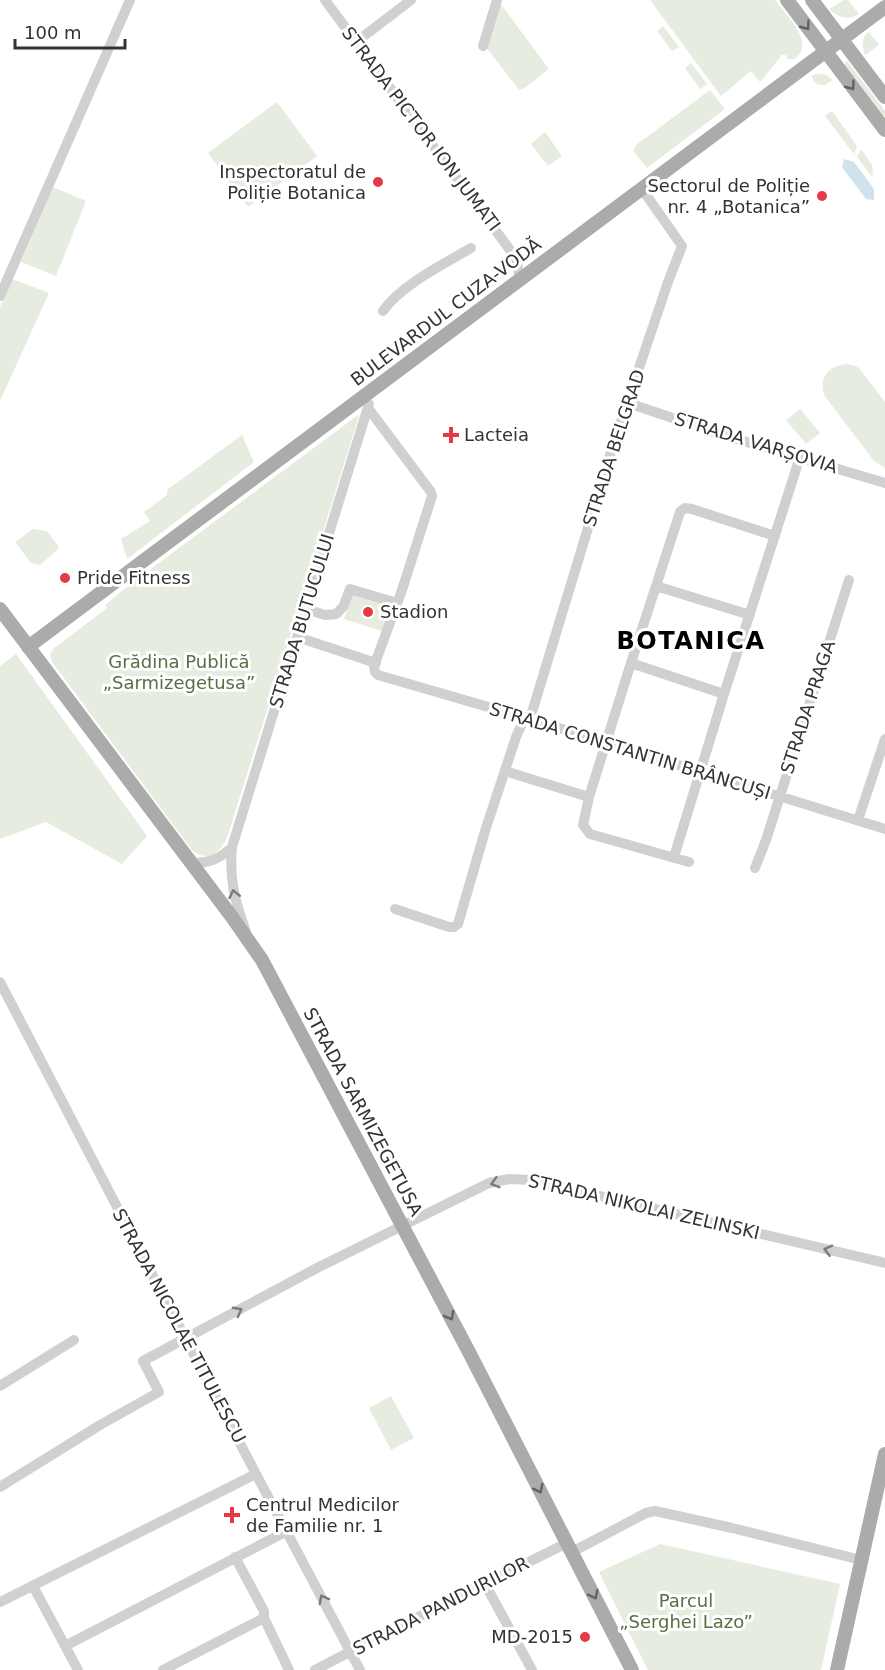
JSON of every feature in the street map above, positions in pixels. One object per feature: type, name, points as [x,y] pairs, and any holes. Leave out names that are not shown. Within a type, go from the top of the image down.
[{"type":"main road","points":[[787,0],[881,125]]},
{"type":"main road","points":[[812,0],[885,97]]},
{"type":"main road","name":"BULEVARDUL CUZA-VODĂ","points":[[28,646],[366,402],[520,279],[885,7]]},
{"type":"main road","name":"STRADA SARMIZEGETUSA","points":[[0,609],[249,939],[267,969],[476,1364],[632,1670]]},
{"type":"main road","points":[[837,1670],[885,1454]]},
{"type":"street","points":[[0,296],[130,0]]},
{"type":"street","name":"STRADA PICTOR ION JUMATI","points":[[326,0],[516,258],[520,279]]},
{"type":"street","points":[[356,42],[411,0]]},
{"type":"street","points":[[483,46],[497,0]]},
{"type":"street","points":[[881,125],[885,138]]},
{"type":"street","name":"STRADA BELGRAD","points":[[396,909],[449,927],[456,926],[516,737],[528,718],[615,439],[682,246],[642,189]]},
{"type":"street","points":[[383,311],[390,302],[408,288],[471,248]]},
{"type":"street","points":[[516,258],[537,267]]},
{"type":"street","points":[[366,402],[432,496],[376,667]]},
{"type":"street","name":"STRADA BUTUCULUI","points":[[249,939],[236,903],[232,883],[232,847],[306,609],[366,402]]},
{"type":"street","name":"STRADA VARȘOVIA","points":[[628,403],[713,432],[885,483]]},
{"type":"street","points":[[674,857],[800,457]]},
{"type":"street","points":[[689,862],[590,834],[583,825],[589,797],[680,512],[685,508],[692,509],[775,536]]},
{"type":"street","name":"STRADA PRAGA","points":[[755,868],[849,580]]},
{"type":"street","points":[[656,586],[750,615]]},
{"type":"street","points":[[306,609],[325,615],[336,614],[343,607],[350,589],[397,603]]},
{"type":"street","name":"STRADA CONSTANTIN BRÂNCUȘI","points":[[297,637],[376,667],[381,676],[528,718],[885,829]]},
{"type":"street","points":[[631,663],[724,694]]},
{"type":"street","points":[[858,820],[885,739]]},
{"type":"street","points":[[505,771],[589,797]]},
{"type":"street","points":[[191,863],[214,861],[232,847]]},
{"type":"street","name":"STRADA NICOLAE TITULESCU","points":[[0,982],[360,1670]]},
{"type":"street","name":"STRADA NIKOLAI ZELINSKI","points":[[0,1487],[100,1425],[159,1392],[143,1361],[317,1268],[489,1183],[525,1179],[885,1263]]},
{"type":"street","points":[[0,1386],[74,1340]]},
{"type":"street","points":[[0,1602],[256,1474]]},
{"type":"street","name":"STRADA PANDURILOR","points":[[315,1670],[485,1584],[656,1511],[861,1560]]},
{"type":"street","points":[[65,1646],[286,1531]]},
{"type":"street","points":[[235,1557],[264,1611],[264,1618],[289,1670]]},
{"type":"street","points":[[485,1584],[532,1670]]},
{"type":"street","points":[[33,1586],[78,1670]]},
{"type":"street","points":[[163,1670],[264,1618]]},
{"type":"green space","points":[[650,0],[775,0],[792,21],[801,38],[800,53],[794,59],[788,59],[786,55],[782,55],[760,82],[751,71],[721,96]]},
{"type":"green space","points":[[848,0],[859,14],[851,18],[843,18],[829,9]]},
{"type":"green space","points":[[500,3],[549,69],[519,90],[486,47]]},
{"type":"green space","points":[[663,26],[679,47],[672,51],[657,31]]},
{"type":"green space","points":[[869,32],[879,45],[865,55],[863,42]]},
{"type":"green space","points":[[846,61],[885,111],[885,118],[845,65]]},
{"type":"green space","points":[[691,63],[707,84],[700,89],[685,68]]},
{"type":"green space","points":[[826,75],[833,80],[825,85],[816,84],[811,76]]},
{"type":"green space","points":[[710,90],[725,109],[647,168],[633,151],[636,145]]},
{"type":"green space","points":[[277,102],[317,156],[248,207],[208,153]]},
{"type":"green space","points":[[832,111],[857,146],[854,154],[825,116]]},
{"type":"green space","points":[[545,132],[562,156],[548,166],[531,144]]},
{"type":"green space","points":[[861,149],[872,165],[873,178],[857,157]]},
{"type":"green space","points":[[53,187],[86,201],[56,276],[21,262]]},
{"type":"green space","points":[[12,279],[49,293],[0,401],[0,307]]},
{"type":"green space","points":[[845,364],[859,368],[885,402],[885,468],[874,461],[824,395],[823,383],[826,374],[834,367]]},
{"type":"green space","points":[[800,409],[820,433],[806,444],[786,420]]},
{"type":"green space","name":"Grădina Publică „Sarmizegetusa”","points":[[358,415],[228,835],[214,854],[204,856],[198,854],[192,850],[52,662],[50,654],[53,649],[107,608],[105,605],[132,583]]},
{"type":"green space","points":[[242,435],[254,462],[127,559],[121,539],[150,521],[144,512],[167,495],[167,490]]},
{"type":"green space","points":[[33,529],[47,531],[59,547],[40,565],[31,563],[15,542]]},
{"type":"green space","name":"Stadion","points":[[353,592],[392,605],[382,631],[344,619]]},
{"type":"green space","points":[[16,654],[147,836],[122,864],[46,822],[0,839],[0,666]]},
{"type":"green space","points":[[391,1396],[414,1438],[391,1450],[369,1408]]},
{"type":"green space","name":"Parcul „Serghei Lazo”","points":[[660,1544],[840,1584],[821,1670],[648,1670],[599,1572]]},
{"type":"water","points":[[844,159],[854,162],[874,189],[874,200],[866,199],[842,167]]},
{"type":"place","name":"Inspectoratul de Poliție Botanica","points":[[378,182]]},
{"type":"place","name":"Sectorul de Poliție nr. 4 „Botanica”","points":[[822,196]]},
{"type":"place","name":"Lacteia","points":[[451,435]]},
{"type":"place","name":"Pride Fitness","points":[[65,578]]},
{"type":"place","name":"Stadion","points":[[368,612]]},
{"type":"place","name":"Centrul Medicilor de Familie nr. 1","points":[[232,1515]]},
{"type":"place","name":"MD-2015","points":[[585,1637]]},
{"type":"district","name":"BOTANICA","points":[[691,641]]}]
